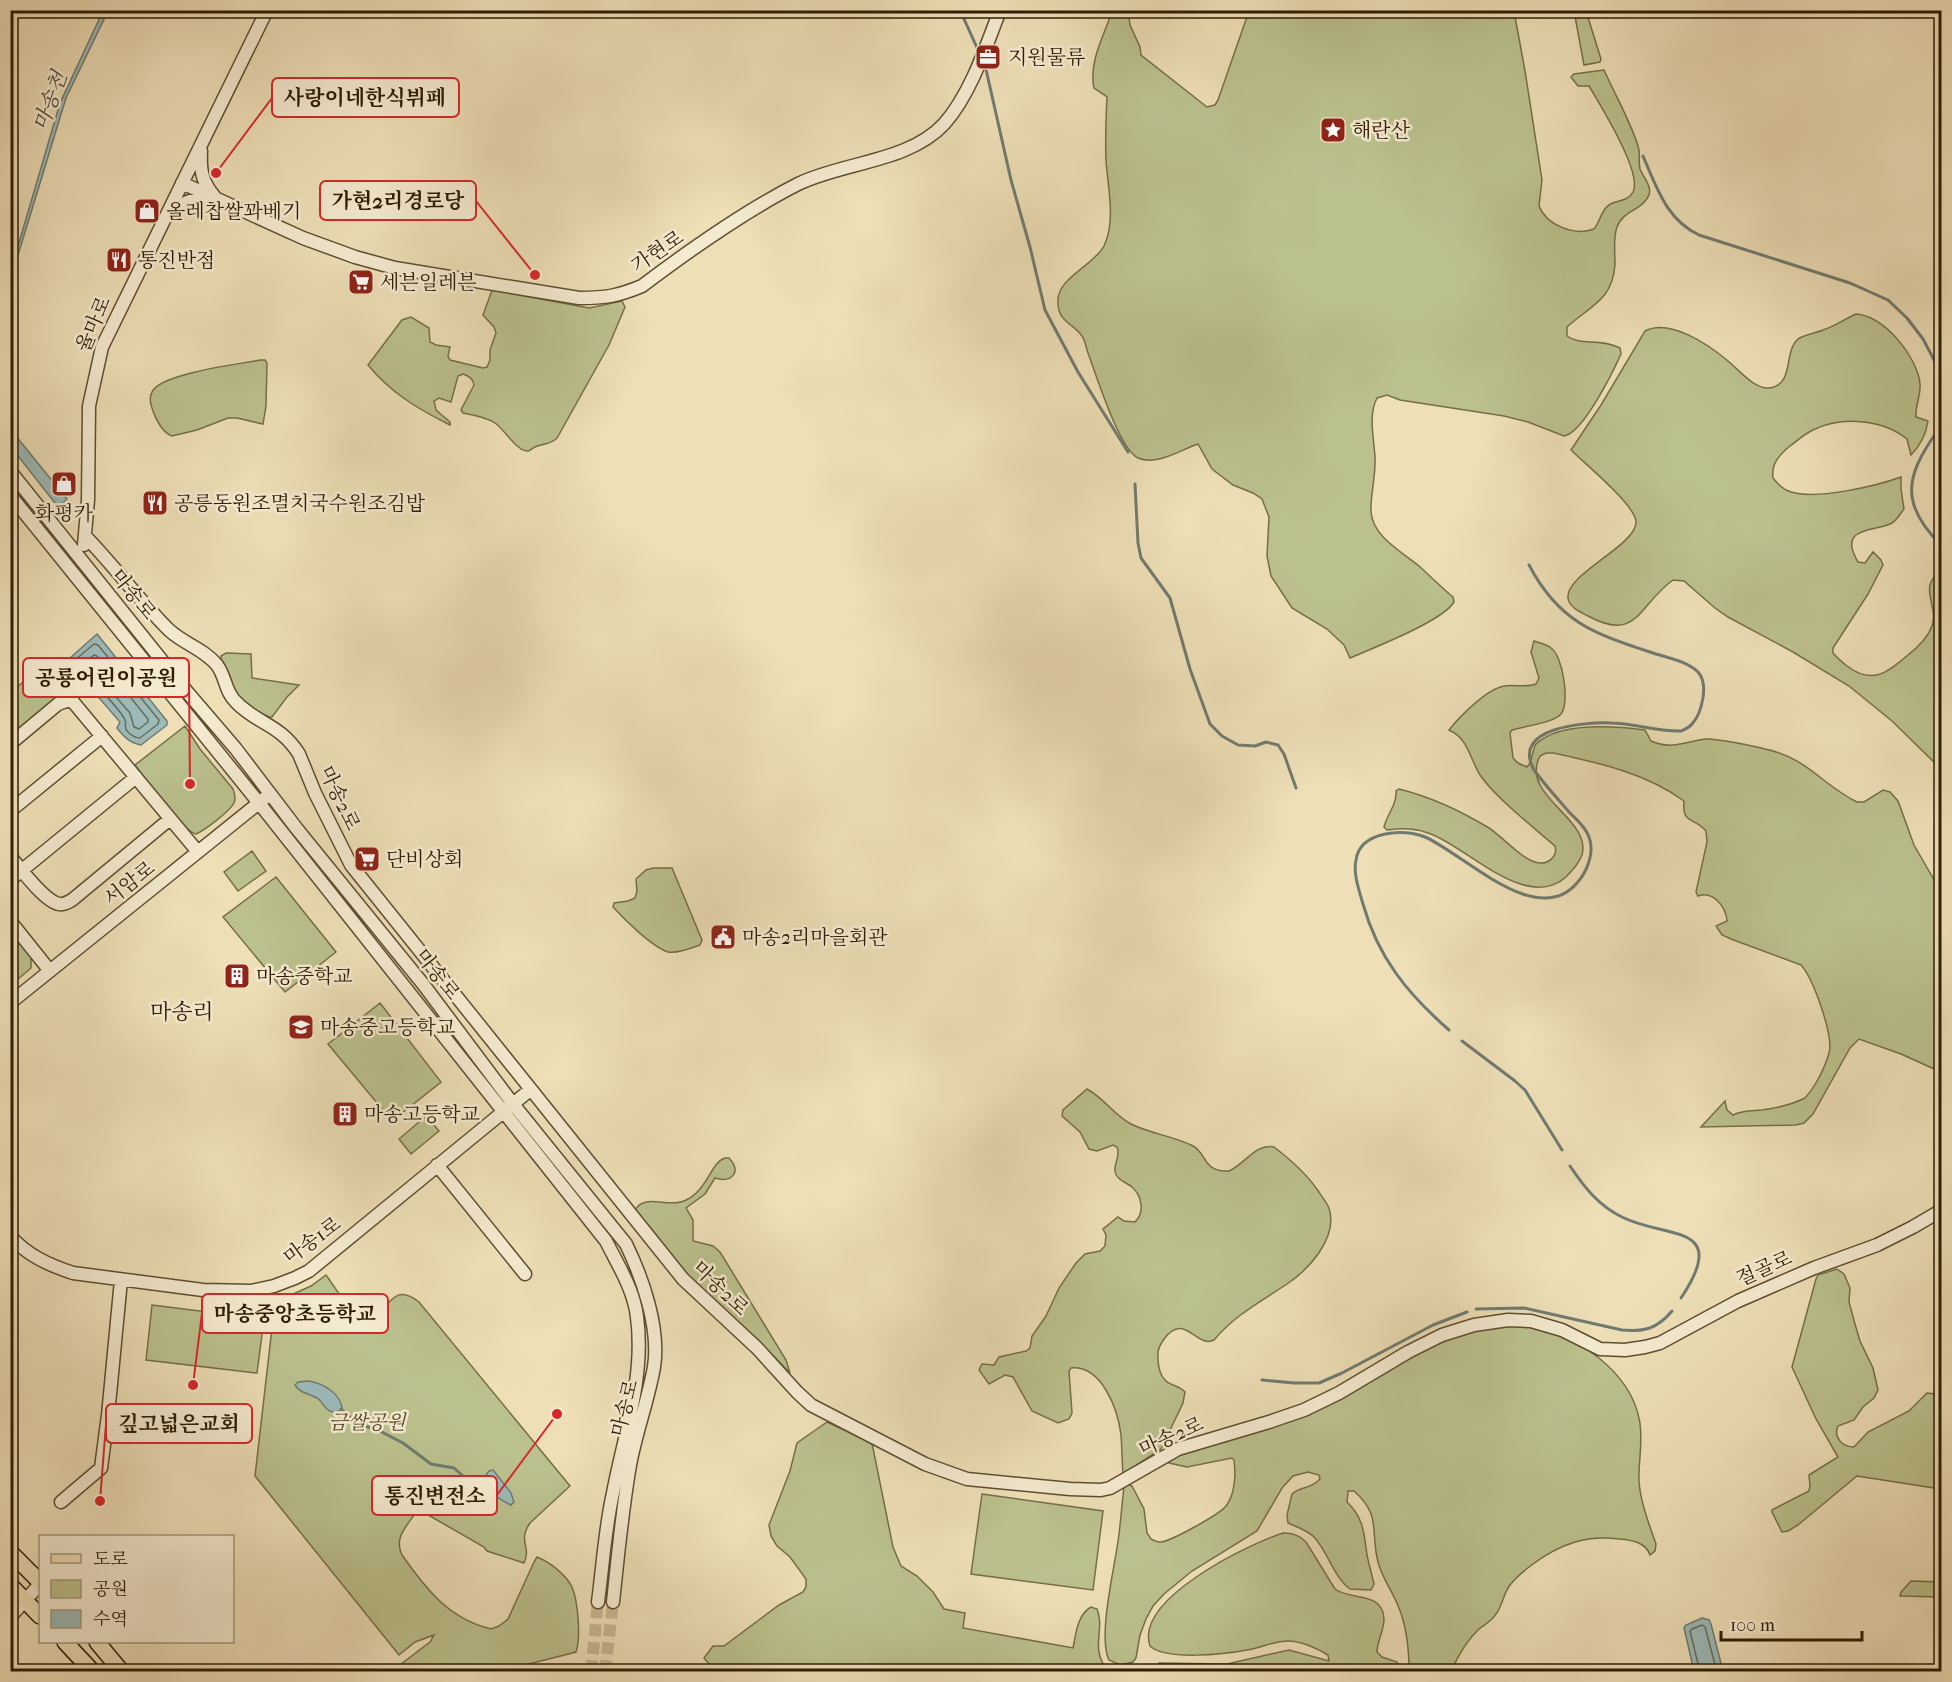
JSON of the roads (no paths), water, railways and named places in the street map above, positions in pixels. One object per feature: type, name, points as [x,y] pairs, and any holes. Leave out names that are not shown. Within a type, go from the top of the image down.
[{"type":"main road","points":[[10,1552],[39,1582]]},
{"type":"main road","points":[[10,1585],[39,1615]]},
{"type":"main road","points":[[67,1643],[93,1671]]},
{"type":"main road","points":[[99,1643],[122,1671]]},
{"type":"street","name":"율마로","points":[[75,575],[86,537],[89,406],[98,360],[107,334],[267,10]]},
{"type":"street","name":"가현로","points":[[182,183],[303,238],[395,268],[579,298],[605,298],[642,286],[737,219],[797,185],[820,174],[899,152],[933,133],[944,124],[960,102],[1000,10]]},
{"type":"street","points":[[201,144],[201,172],[206,187],[216,200]]},
{"type":"street","points":[[162,222],[190,199],[216,200]]},
{"type":"street","name":"마송로","points":[[10,471],[423,984],[508,1108],[606,1241],[625,1278],[637,1315],[640,1358],[633,1403],[612,1497],[598,1602]]},
{"type":"street","name":"마송로","points":[[10,495],[508,1108],[626,1244],[639,1271],[650,1307],[654,1364],[628,1473],[613,1602]]},
{"type":"street","name":"마송2로","points":[[86,537],[171,632],[206,653],[218,667],[228,694],[236,703],[278,730],[292,743],[299,754],[331,829],[351,866],[679,1275],[757,1348],[797,1392],[828,1415],[934,1468],[967,1479],[1060,1489],[1092,1490],[1110,1488],[1178,1449],[1304,1410],[1442,1335],[1474,1325],[1508,1320],[1531,1321],[1562,1330],[1600,1349]]},
{"type":"street","points":[[10,744],[58,704],[69,700],[78,706],[198,852]]},
{"type":"street","points":[[10,811],[102,736]]},
{"type":"street","points":[[10,880],[136,777]]},
{"type":"street","name":"서암로","points":[[10,1003],[270,793]]},
{"type":"street","points":[[10,856],[47,898],[56,904],[65,904],[170,819]]},
{"type":"street","points":[[10,921],[50,971]]},
{"type":"street","name":"마송1로","points":[[10,1236],[30,1255],[52,1267],[74,1273],[219,1291],[252,1291],[274,1286],[309,1271],[530,1090]]},
{"type":"street","points":[[437,1165],[525,1275]]},
{"type":"street","name":"절골로","points":[[1600,1349],[1624,1350],[1660,1343],[1738,1301],[1814,1268],[1877,1245],[1941,1210]]},
{"type":"street","points":[[61,1502],[101,1468],[121,1280]]},
{"type":"street","points":[[10,1617],[39,1584]]},
{"type":"water","points":[[103,11],[108,11],[66,98],[11,278],[11,270],[60,103]]},
{"type":"water","points":[[11,430],[67,499],[58,507],[11,447]]},
{"type":"water","points":[[97,634],[167,721],[167,725],[141,745],[130,741],[122,734],[117,728],[120,722],[80,676],[70,668],[65,669],[62,665]]},
{"type":"water","points":[[308,1381],[331,1390],[339,1399],[342,1410],[336,1412],[328,1410],[319,1399],[301,1391],[295,1385],[298,1382]]},
{"type":"water","points":[[493,1470],[511,1493],[514,1502],[511,1505],[491,1493],[475,1491],[472,1488],[473,1483],[482,1480],[489,1471]]},
{"type":"water","points":[[1702,1618],[1709,1620],[1711,1624],[1723,1671],[1694,1671],[1684,1628]]},
{"type":"waterway","points":[[960,10],[978,50]]},
{"type":"waterway","points":[[985,65],[1011,180],[1045,310],[1078,372],[1128,452]]},
{"type":"waterway","points":[[1643,156],[1664,202],[1678,220],[1688,228],[1699,235],[1850,283],[1888,300],[1907,318],[1923,339],[1942,375]]},
{"type":"waterway","points":[[1936,433],[1918,463],[1913,477],[1912,491],[1913,504],[1919,517],[1942,546]]},
{"type":"waterway","points":[[1135,484],[1141,558],[1170,598],[1190,669],[1210,724],[1222,736],[1238,745],[1255,746],[1266,742],[1278,745],[1284,754],[1296,788]]},
{"type":"waterway","points":[[1449,1030],[1408,989],[1396,974],[1377,941],[1357,882],[1355,865],[1359,850],[1366,843],[1384,834],[1416,834],[1441,846],[1501,884],[1522,894],[1542,898],[1561,895],[1577,883],[1584,873],[1589,861],[1591,843],[1588,833],[1534,770],[1529,756],[1532,744],[1541,736],[1554,730],[1585,724],[1620,723],[1681,731],[1696,719],[1703,698],[1703,684],[1698,672],[1678,661],[1615,640],[1582,624],[1553,601],[1529,565]]},
{"type":"waterway","points":[[1462,1041],[1525,1090],[1562,1150]]},
{"type":"waterway","points":[[1570,1166],[1593,1195],[1614,1213],[1639,1224],[1686,1237],[1696,1245],[1699,1256],[1695,1274],[1681,1298]]},
{"type":"waterway","points":[[1476,1309],[1524,1308],[1622,1330],[1650,1328],[1661,1322],[1672,1311]]},
{"type":"waterway","points":[[1262,1380],[1319,1383],[1433,1325],[1467,1312]]},
{"type":"waterway","points":[[341,1409],[359,1425],[376,1429],[403,1443],[431,1464],[454,1468],[474,1486]]},
{"type":"tunnel","points":[[591,1672],[598,1602]]},
{"type":"tunnel","points":[[605,1672],[613,1602]]},
{"type":"place","name":"지원물류","points":[[988,57]]},
{"type":"place","name":"해란산","points":[[1333,130]]},
{"type":"place","name":"사랑이네한식뷔페","points":[[216,173]]},
{"type":"place","name":"올레찹쌀꽈베기","points":[[147,211]]},
{"type":"place","name":"통진반점","points":[[119,260]]},
{"type":"place","name":"가현2리경로당","points":[[535,275]]},
{"type":"place","name":"세븐일레븐","points":[[361,282]]},
{"type":"place","name":"화평카","points":[[64,484]]},
{"type":"place","name":"공릉동원조멸치국수원조김밥","points":[[155,503]]},
{"type":"place","name":"공룡어린이공원","points":[[190,784]]},
{"type":"place","name":"단비상회","points":[[367,859]]},
{"type":"place","name":"마송2리마을회관","points":[[723,937]]},
{"type":"place","name":"마송중학교","points":[[237,976]]},
{"type":"place","name":"마송중고등학교","points":[[301,1027]]},
{"type":"place","name":"마송고등학교","points":[[345,1114]]},
{"type":"place","name":"마송중앙초등학교","points":[[193,1385]]},
{"type":"place","name":"통진변전소","points":[[557,1414]]},
{"type":"place","name":"깊고넓은교회","points":[[100,1501]]},
{"type":"district","name":"마송리","points":[[182,1011]]},
{"type":"water label","name":"마송천","points":[[50,101]]},
{"type":"park label","name":"금쌀공원","points":[[367,1422]]}]
